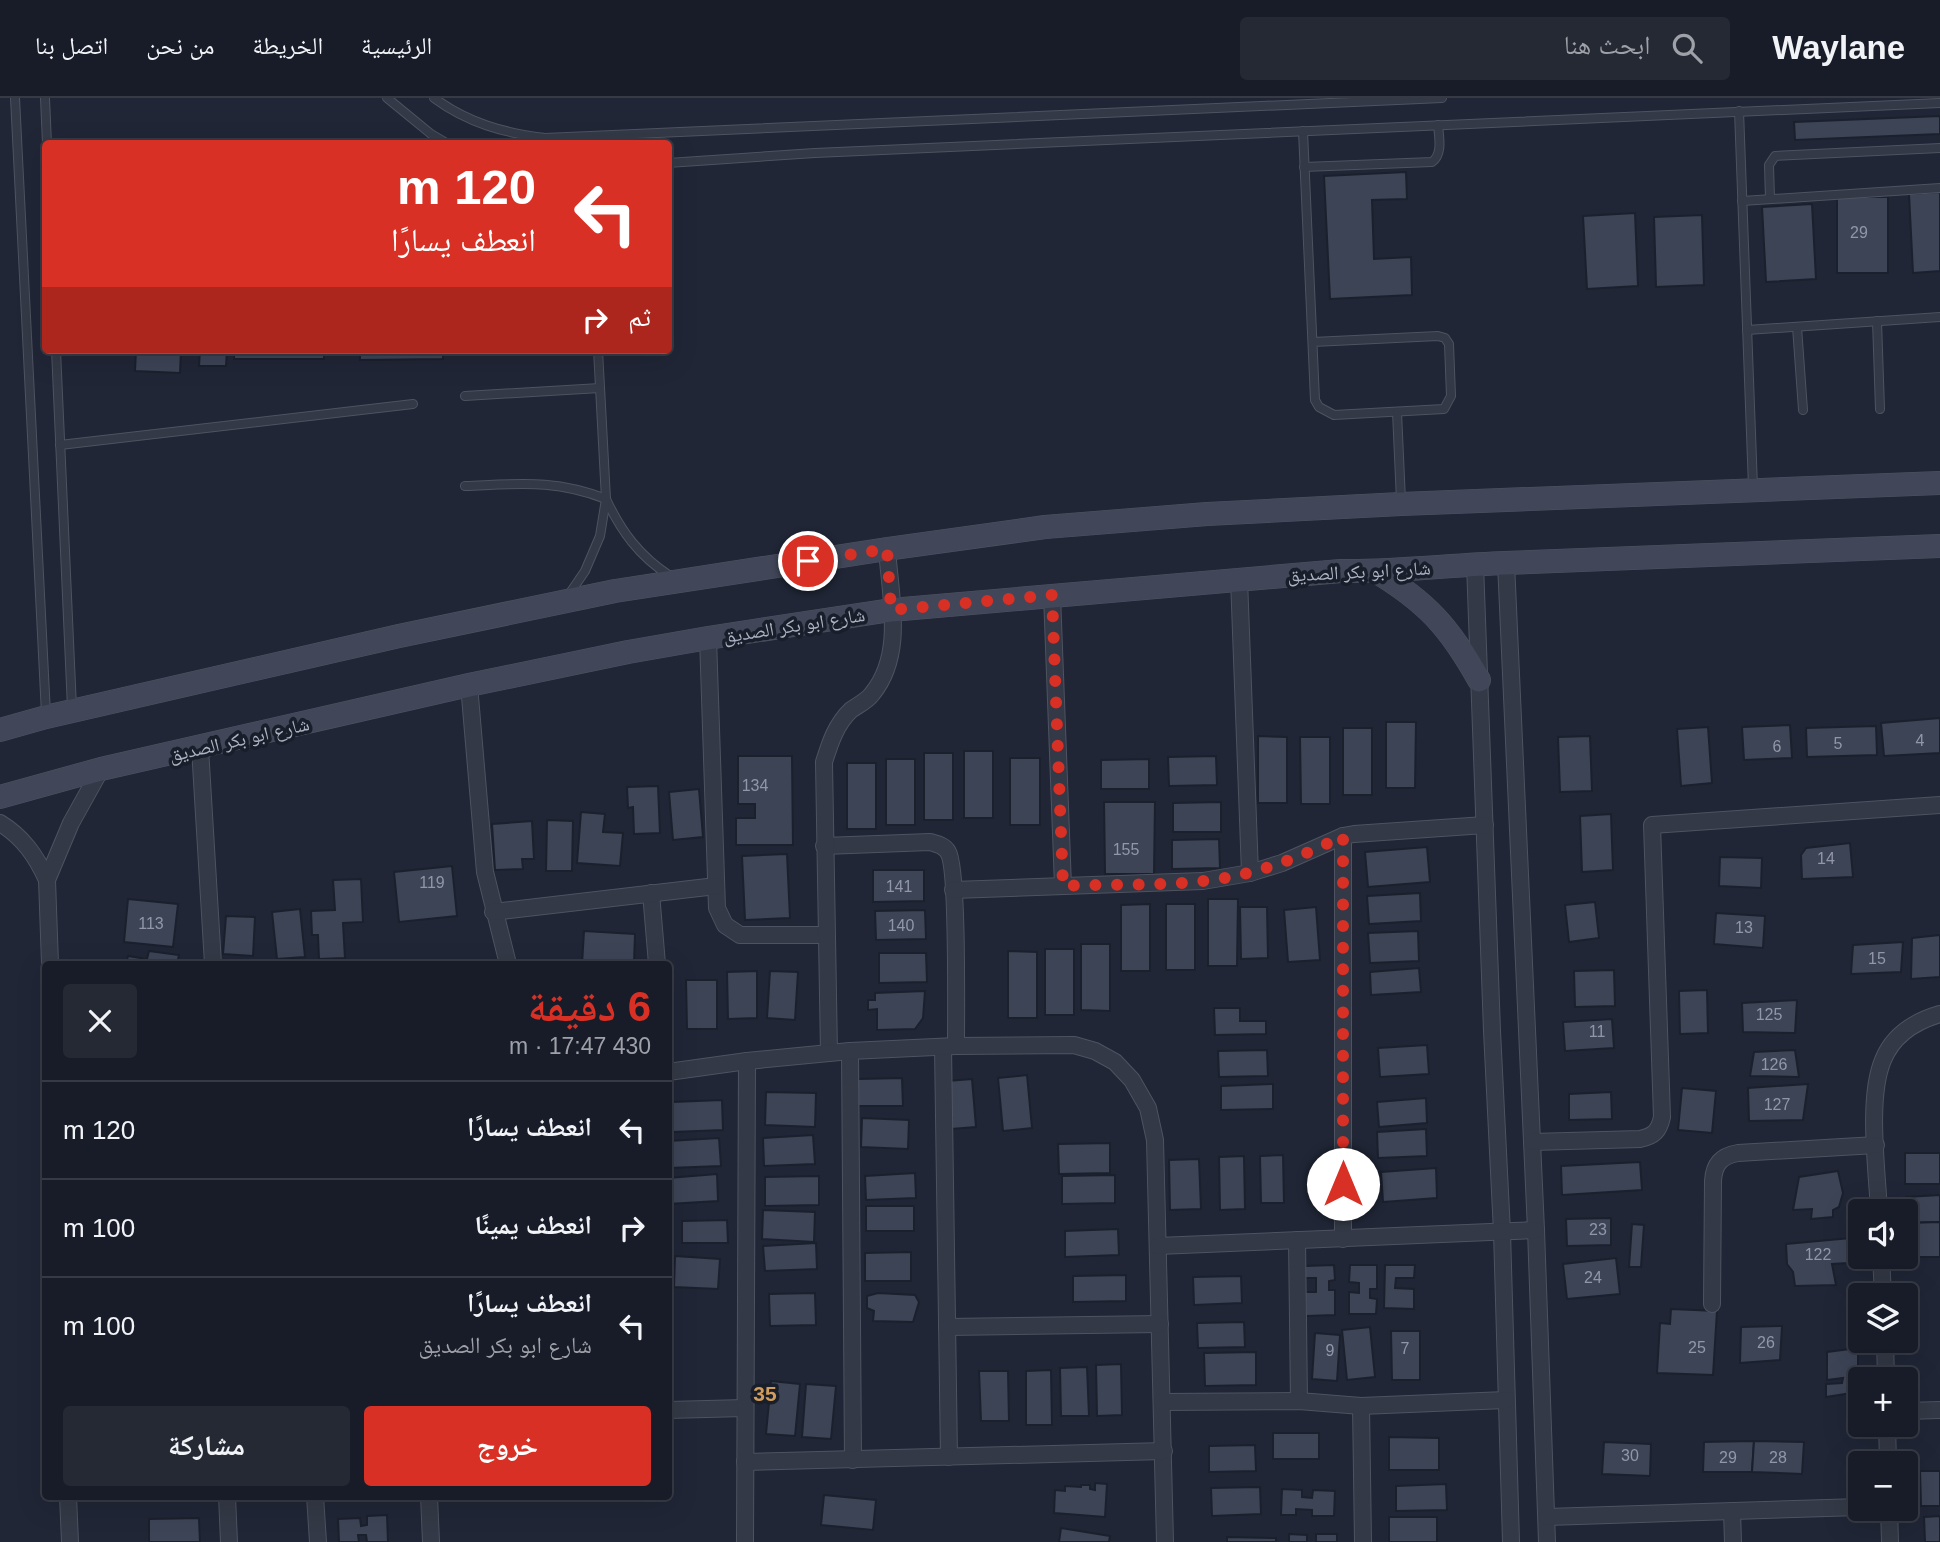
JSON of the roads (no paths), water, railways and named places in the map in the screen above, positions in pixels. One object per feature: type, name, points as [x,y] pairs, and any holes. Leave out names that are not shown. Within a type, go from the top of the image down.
[{"type":"main road","points":[[0,730],[46,717],[399,636],[564,602],[677,581],[1059,526],[1207,514],[1401,504],[1940,483]]},
{"type":"main road","name":"شارع ابو بكر الصديق","points":[[0,797],[102,769],[469,685],[628,652],[891,610],[1341,571],[1940,546]]},
{"type":"main road","points":[[1375,571],[1426,606],[1447,628],[1479,680]]},
{"type":"street","points":[[829,1053],[824,762],[832,735],[849,712],[872,695],[887,669],[893,640],[887,549]]},
{"type":"street","points":[[1506,563],[1547,1542]]},
{"type":"street","points":[[1475,564],[1502,1232],[1511,1542]]},
{"type":"street","points":[[1239,579],[1250,873]]},
{"type":"street","points":[[1052,595],[1063,886]]},
{"type":"street","points":[[1477,614],[1508,612]]},
{"type":"street","points":[[708,638],[717,908],[725,925],[740,935],[825,935]]},
{"type":"street","points":[[469,685],[480,836],[493,912],[507,961]]},
{"type":"street","points":[[200,748],[213,961]]},
{"type":"street","points":[[47,880],[71,823],[102,769]]},
{"type":"street","points":[[1532,1142],[1640,1139],[1651,1136],[1659,1128],[1662,1117],[1652,825],[1940,805]]},
{"type":"street","points":[[0,823],[22,839],[37,858],[47,880],[50,961]]},
{"type":"street","points":[[953,890],[1203,881],[1250,873],[1313,851],[1343,836],[1485,825]]},
{"type":"street","points":[[1343,836],[1343,1239]]},
{"type":"street","points":[[824,846],[930,842],[942,845],[951,859],[953,890],[947,1327],[949,1457]]},
{"type":"street","points":[[493,912],[716,886]]},
{"type":"street","points":[[651,893],[657,961]]},
{"type":"street","points":[[1878,1199],[1877,1083],[1883,1059],[1897,1038],[1916,1022],[1940,1014]]},
{"type":"street","points":[[672,1071],[747,1060],[950,1046],[1074,1045],[1095,1051],[1115,1062],[1132,1080],[1148,1108],[1155,1140],[1165,1542]]},
{"type":"street","points":[[850,1051],[853,1460]]},
{"type":"street","points":[[744,1542],[747,1060]]},
{"type":"street","points":[[1712,1304],[1713,1181],[1714,1170],[1719,1161],[1727,1155],[1738,1153],[1876,1145]]},
{"type":"street","points":[[1158,1246],[1536,1230]]},
{"type":"street","points":[[1297,1240],[1298,1401]]},
{"type":"street","points":[[947,1327],[1160,1324]]},
{"type":"street","points":[[1162,1402],[1298,1401],[1361,1406],[1506,1399]]},
{"type":"street","points":[[1361,1406],[1363,1542]]},
{"type":"street","points":[[672,1410],[746,1408]]},
{"type":"street","points":[[1918,1411],[1940,1410]]},
{"type":"street","points":[[745,1462],[1164,1451]]},
{"type":"street","points":[[68,1500],[70,1542]]},
{"type":"street","points":[[226,1500],[229,1542]]},
{"type":"street","points":[[315,1500],[318,1542]]},
{"type":"street","points":[[429,1500],[431,1542]]},
{"type":"street","points":[[1547,1517],[1848,1507]]},
{"type":"street","points":[[1732,1511],[1733,1542]]},
{"type":"street","points":[[1889,1521],[1890,1542]]},
{"type":"lane","points":[[15,98],[46,717]]},
{"type":"lane","points":[[45,98],[47,140]]},
{"type":"lane","points":[[387,98],[441,140]]},
{"type":"lane","points":[[434,98],[477,123],[510,133],[545,138],[1442,98]]},
{"type":"lane","points":[[672,163],[815,153],[1940,103]]},
{"type":"lane","points":[[1738,111],[1753,490]]},
{"type":"lane","points":[[1304,167],[1432,162],[1439,153],[1438,125]]},
{"type":"lane","points":[[1303,131],[1315,400],[1319,407],[1334,415],[1444,409],[1449,403],[1449,344],[1444,338],[1438,336],[1313,342]]},
{"type":"lane","points":[[1770,199],[1769,165],[1775,156],[1940,148]]},
{"type":"lane","points":[[1742,201],[1940,188]]},
{"type":"lane","points":[[1747,330],[1940,317]]},
{"type":"lane","points":[[1877,321],[1880,409]]},
{"type":"lane","points":[[1797,327],[1803,410]]},
{"type":"lane","points":[[56,354],[72,711]]},
{"type":"lane","points":[[564,602],[585,571],[600,536],[606,499],[598,354]]},
{"type":"lane","points":[[465,396],[600,388]]},
{"type":"lane","points":[[60,445],[413,404]]},
{"type":"lane","points":[[1397,412],[1401,504]]},
{"type":"lane","points":[[465,486],[549,483],[606,499],[618,524],[634,547],[654,566],[677,581]]},
{"type":"district","name":"35","points":[[765,1394]]}]
